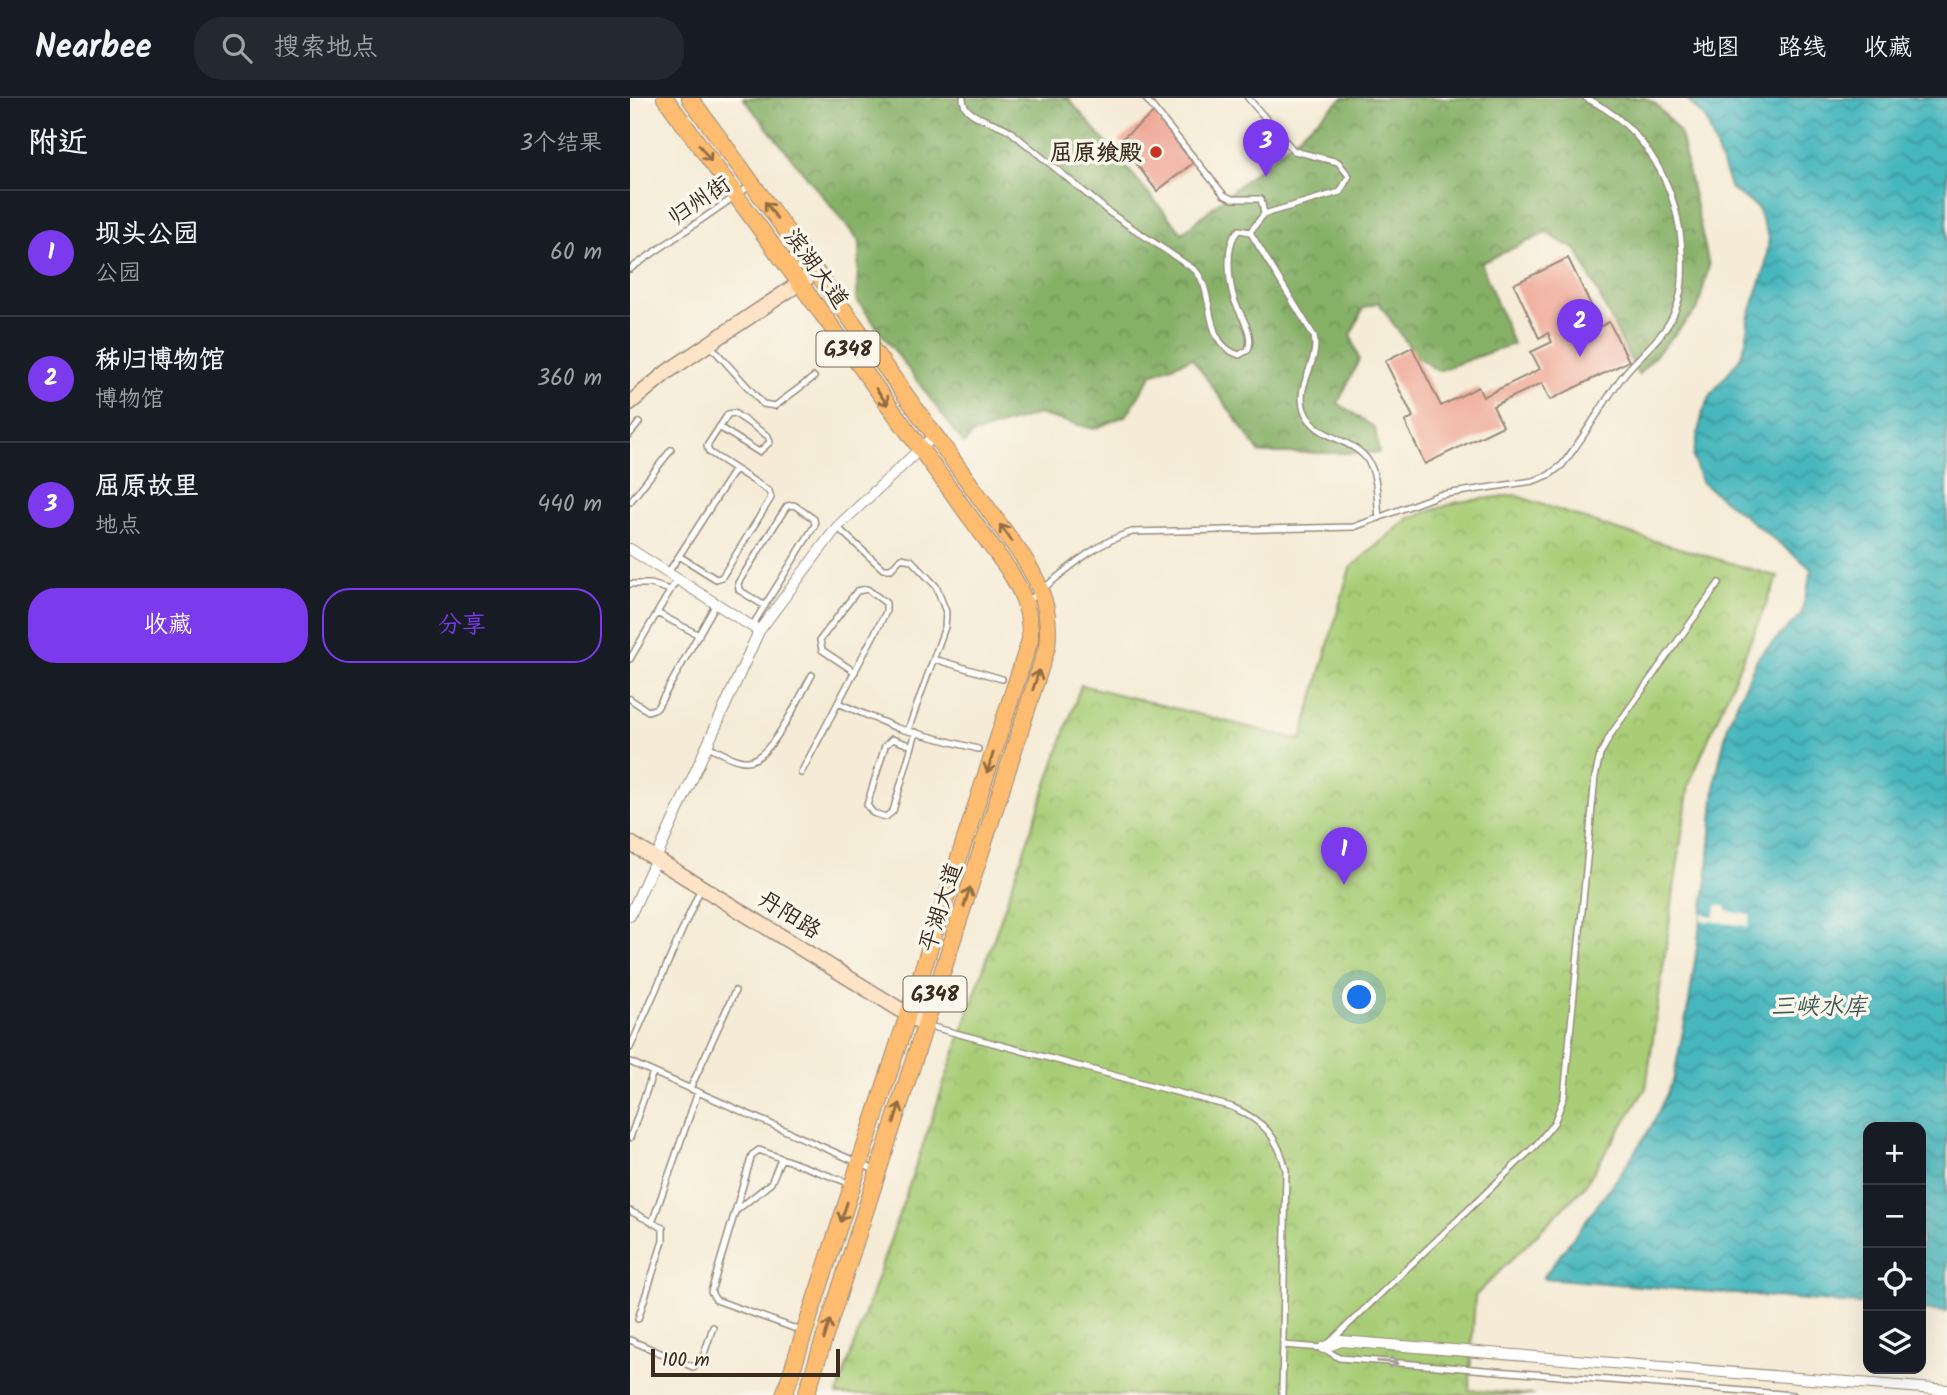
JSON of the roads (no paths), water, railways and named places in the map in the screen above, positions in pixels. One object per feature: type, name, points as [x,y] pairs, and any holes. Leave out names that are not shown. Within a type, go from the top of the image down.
[{"type":"highway","name":"滨湖大道","points":[[665,98],[1008,569],[1026,603]]},
{"type":"highway","name":"滨湖大道","points":[[690,98],[1023,556],[1042,591]]},
{"type":"highway","name":"平湖大道","points":[[806,1395],[1047,647],[1049,624],[1042,591]]},
{"type":"highway","name":"平湖大道","points":[[784,1395],[1030,640],[1026,603]]},
{"type":"main road","points":[[630,403],[667,372],[816,272]]},
{"type":"main road","name":"丹阳路","points":[[630,843],[926,1025]]},
{"type":"street","points":[[630,916],[756,628],[837,527],[935,435]]},
{"type":"street","points":[[630,549],[756,628]]},
{"type":"street","points":[[1323,1348],[1341,1341],[1947,1390]]},
{"type":"lane","points":[[963,98],[964,107],[971,115],[993,121],[1010,131],[1110,213],[1195,270],[1204,282],[1213,329],[1230,350],[1239,355],[1248,350],[1250,339],[1234,297],[1231,246],[1239,230],[1250,232],[1314,336],[1316,356],[1303,387],[1305,412],[1324,433],[1355,447],[1370,464],[1379,518]]},
{"type":"lane","points":[[1248,98],[1294,151],[1338,162],[1349,176],[1340,192],[1264,215],[1250,232]]},
{"type":"lane","points":[[1026,603],[1100,546],[1132,532],[1340,528],[1379,518],[1438,495],[1533,481],[1549,475],[1572,453],[1621,380],[1665,329],[1675,312],[1683,275],[1681,237],[1668,184],[1628,126],[1586,98]]},
{"type":"lane","points":[[1146,99],[1224,195],[1231,199],[1256,197],[1264,204],[1264,215]]},
{"type":"lane","name":"归州街","points":[[630,269],[753,185]]},
{"type":"lane","points":[[709,344],[763,404],[775,406],[814,377]]},
{"type":"lane","points":[[679,556],[716,579],[722,577],[771,498],[769,491],[709,452],[707,446],[719,427],[728,414],[734,413],[768,436],[770,442],[759,452],[719,427]]},
{"type":"lane","points":[[630,434],[639,423]]},
{"type":"lane","points":[[630,502],[671,450]]},
{"type":"lane","points":[[630,659],[670,590],[679,556],[735,469]]},
{"type":"lane","points":[[756,628],[765,606],[816,525],[814,519],[794,505],[787,506],[738,583],[739,590],[765,606]]},
{"type":"lane","points":[[837,527],[883,569],[891,569],[901,558],[911,560],[936,586],[946,612],[945,626],[908,730]]},
{"type":"lane","points":[[1323,1348],[1555,1123],[1564,1097],[1595,777],[1600,755],[1611,734],[1719,583]]},
{"type":"lane","points":[[630,584],[651,584],[670,590]]},
{"type":"lane","points":[[801,773],[855,672],[886,612],[886,603],[867,589],[857,591],[820,640],[822,650],[855,672]]},
{"type":"lane","points":[[630,699],[648,711],[657,708],[717,604]]},
{"type":"lane","points":[[657,613],[699,635]]},
{"type":"lane","points":[[933,659],[1002,678]]},
{"type":"lane","points":[[707,745],[740,760],[757,759],[771,746],[812,675]]},
{"type":"lane","points":[[838,703],[916,733],[978,749]]},
{"type":"lane","points":[[912,746],[892,739],[885,746],[867,805],[873,813],[887,817],[893,811],[916,733]]},
{"type":"lane","points":[[630,1048],[702,887]]},
{"type":"lane","points":[[690,1089],[735,991]]},
{"type":"lane","points":[[926,1025],[1232,1107],[1251,1115],[1269,1129],[1280,1148],[1286,1170],[1282,1395]]},
{"type":"lane","points":[[630,1062],[878,1172]]},
{"type":"lane","points":[[630,1138],[653,1072]]},
{"type":"lane","points":[[653,1220],[698,1092]]},
{"type":"lane","points":[[804,1332],[716,1300],[711,1292],[752,1155],[759,1150],[853,1184]]},
{"type":"lane","points":[[735,1212],[771,1183],[781,1158]]},
{"type":"lane","points":[[630,1211],[653,1220],[663,1228],[663,1241],[638,1319]]},
{"type":"lane","points":[[630,1339],[693,1367],[701,1363],[713,1327]]},
{"type":"lane","points":[[1283,1345],[1323,1348],[1339,1358],[1793,1395]]},
{"type":"water","name":"三峡水库","points":[[1685,98],[1947,98],[1947,1312],[1926,1310],[1926,1122],[1863,1122],[1863,1305],[1543,1278],[1619,1176],[1651,1127],[1673,1081],[1689,1002],[1707,879],[1716,776],[1729,721],[1758,657],[1801,615],[1812,569],[1701,482],[1693,457],[1703,411],[1712,393],[1740,358],[1747,338],[1748,319],[1765,269],[1769,238],[1757,207],[1731,189],[1706,119]]},
{"type":"place","name":"屈原飨殿","points":[[1156,152]]},
{"type":"place","name":"屈原故里","points":[[1266,177]]},
{"type":"place","name":"秭归博物馆","points":[[1580,357]]},
{"type":"place","name":"坝头公园","points":[[1344,885]]}]
